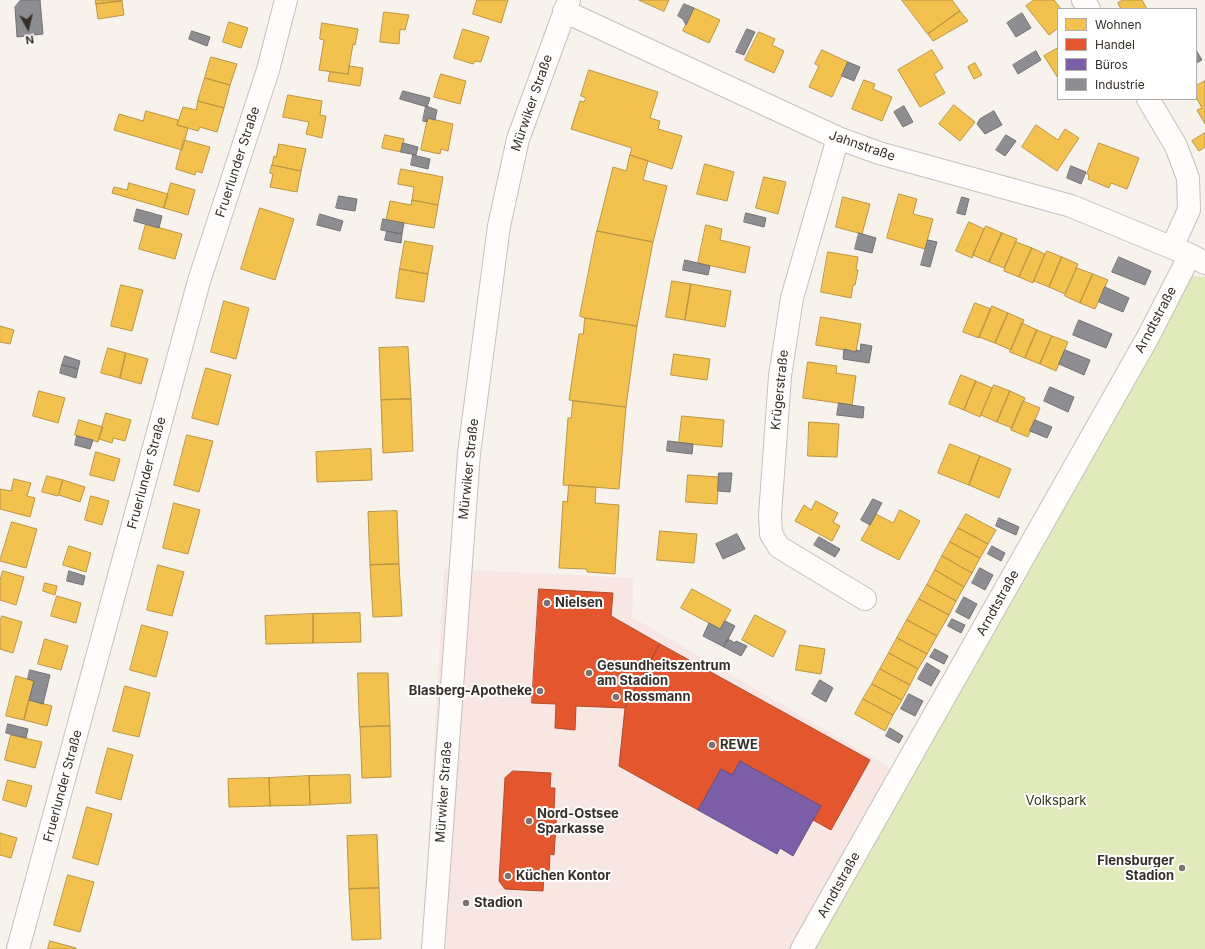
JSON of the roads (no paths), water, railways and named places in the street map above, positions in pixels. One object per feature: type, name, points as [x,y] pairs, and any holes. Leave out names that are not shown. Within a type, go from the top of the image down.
[{"type":"street","name":"Fruerlunder Straße","points":[[18,949],[199,281],[268,70],[286,0]]},
{"type":"street","name":"Jahnstraße","points":[[567,6],[838,138],[879,153],[1071,206],[1189,255]]},
{"type":"street","name":"Mürwiker Straße","points":[[433,949],[469,454],[498,233],[518,139],[567,6]]},
{"type":"street","name":"Arndtstraße","points":[[802,949],[1148,337],[1189,255],[1188,178],[1176,146],[1149,100]]},
{"type":"street","name":"Krügerstraße","points":[[838,138],[792,298],[780,376],[770,515],[771,534],[779,547],[865,599]]},
{"type":"place","name":"Nielsen","points":[[547,603]]},
{"type":"place","name":"Gesundheitszentrum am Stadion","points":[[589,673]]},
{"type":"place","name":"Blasberg-Apotheke","points":[[540,691]]},
{"type":"place","name":"Rossmann","points":[[616,697]]},
{"type":"place","name":"REWE","points":[[712,745]]},
{"type":"place","name":"Nord-Ostsee Sparkasse","points":[[529,821]]},
{"type":"place","name":"Flensburger Stadion","points":[[1182,868]]},
{"type":"place","name":"Küchen Kontor","points":[[508,876]]},
{"type":"place","name":"Stadion","points":[[466,903]]},
{"type":"park label","name":"Volkspark","points":[[1056,801]]}]
